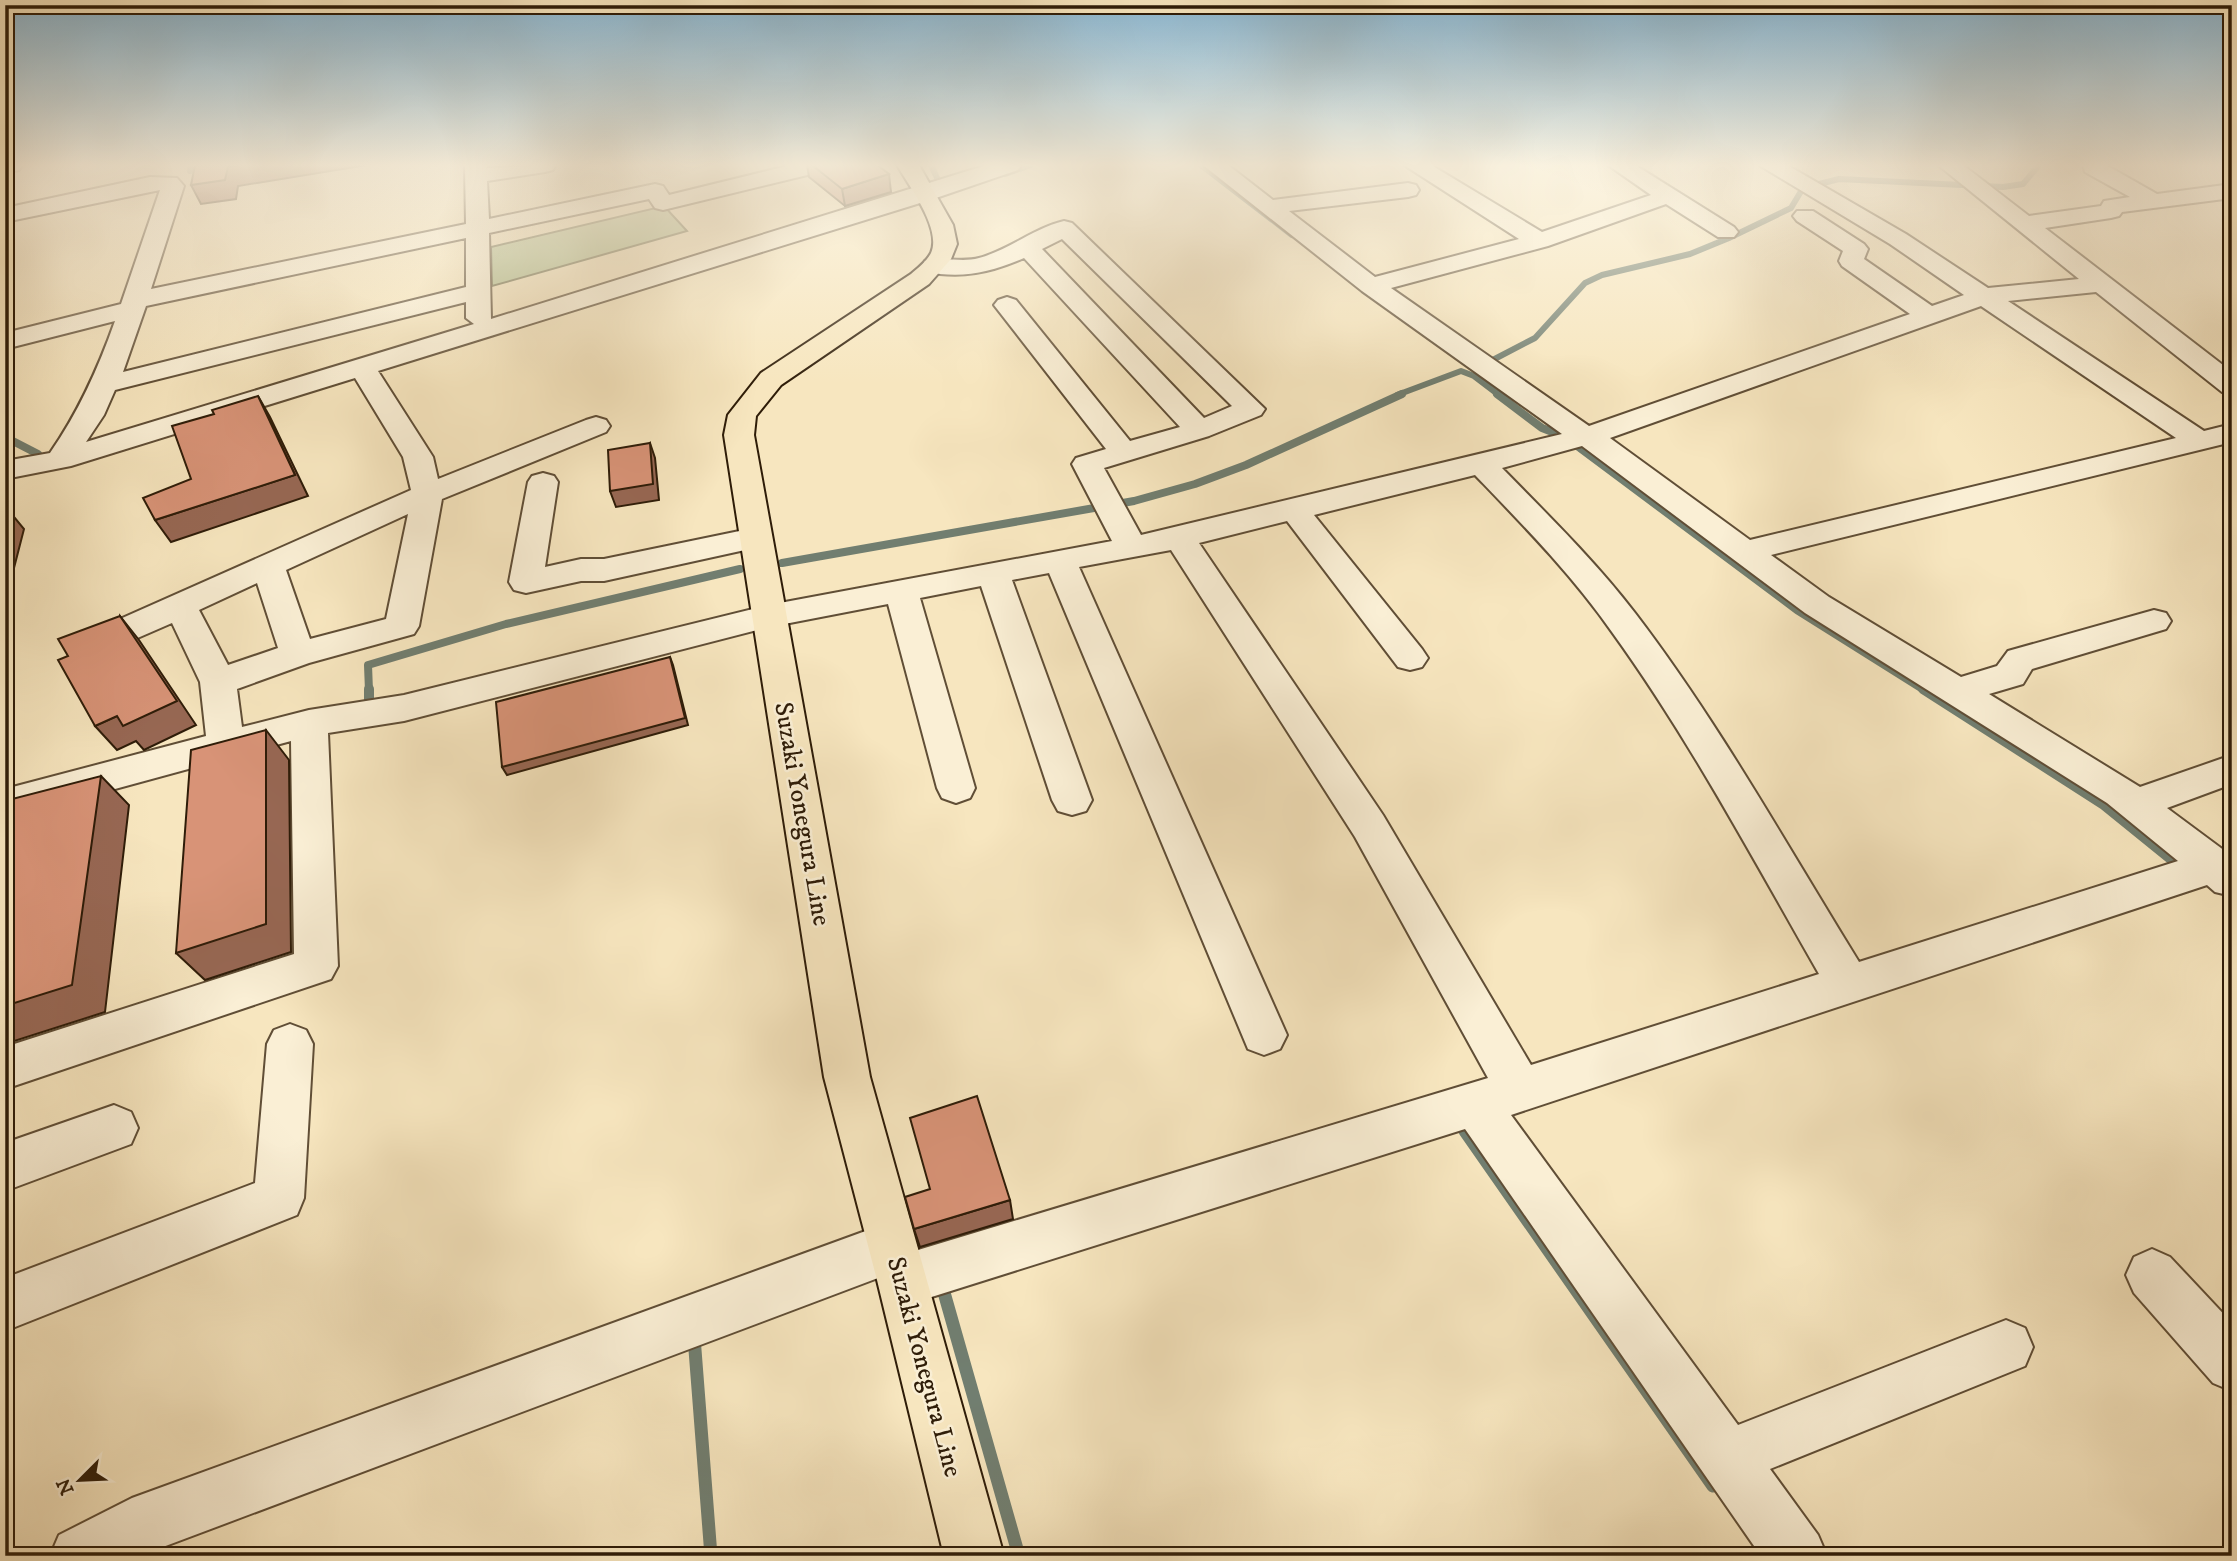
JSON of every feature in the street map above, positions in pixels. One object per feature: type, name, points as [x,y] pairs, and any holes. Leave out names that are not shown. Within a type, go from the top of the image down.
[{"type":"main road","points":[[934,266],[945,246],[944,238]]},
{"type":"main road","name":"Suzaki Yonegura Line","points":[[934,266],[920,279],[771,379],[741,415],[738,435],[847,1077],[974,1556]]},
{"type":"street","points":[[60,460],[90,415],[135,305],[156,238]]},
{"type":"street","points":[[5,341],[135,305],[438,238]]},
{"type":"street","points":[[478,238],[480,331]]},
{"type":"street","points":[[5,470],[60,460],[364,371],[766,238]]},
{"type":"street","points":[[934,266],[961,268],[982,264],[1045,238]]},
{"type":"street","points":[[1074,238],[1251,409],[1199,430],[1087,464],[1131,547]]},
{"type":"street","points":[[80,1556],[132,1527],[898,1264],[1497,1097],[2209,874],[2135,804],[1817,605],[1578,438],[1308,238]]},
{"type":"street","points":[[1535,238],[1540,241]]},
{"type":"street","points":[[1371,286],[1549,238]]},
{"type":"street","points":[[1839,238],[1856,249],[1851,261],[1930,316]]},
{"type":"street","points":[[1896,238],[1985,296],[2221,438]]},
{"type":"street","points":[[2044,238],[2232,387]]},
{"type":"street","points":[[1027,247],[1199,430]]},
{"type":"street","points":[[5,804],[309,723],[404,708],[769,616],[1180,538],[1482,464],[1578,438],[1985,296],[2101,284]]},
{"type":"street","points":[[103,385],[479,291]]},
{"type":"street","points":[[1007,305],[1124,453]]},
{"type":"street","points":[[218,682],[298,654],[401,626],[428,494],[418,457],[364,371]]},
{"type":"street","points":[[114,635],[428,494],[596,426]]},
{"type":"street","points":[[1742,552],[2221,438]]},
{"type":"street","points":[[1482,464],[1550,535],[1624,622],[1698,734],[1849,985]]},
{"type":"street","points":[[543,482],[526,582],[581,570],[604,570],[754,538]]},
{"type":"street","points":[[1294,510],[1410,658]]},
{"type":"street","points":[[1180,538],[1369,826],[1497,1097],[1727,1458],[1797,1556]]},
{"type":"street","points":[[1060,561],[1265,1035]]},
{"type":"street","points":[[268,566],[298,654]]},
{"type":"street","points":[[993,573],[1072,800]]},
{"type":"street","points":[[901,590],[956,788]]},
{"type":"street","points":[[180,605],[218,682],[226,744]]},
{"type":"street","points":[[1956,691],[2010,675],[2021,660],[2154,621]]},
{"type":"street","points":[[5,1068],[316,966],[309,723]]},
{"type":"street","points":[[2135,804],[2232,769]]},
{"type":"street","points":[[5,1305],[279,1198],[290,1044]]},
{"type":"street","points":[[5,1167],[114,1128]]},
{"type":"street","points":[[2152,1275],[2232,1364]]},
{"type":"street","points":[[1727,1458],[2006,1347]]},
{"type":"green space","points":[[530,238],[663,238],[492,286],[491,247]]},
{"type":"building","points":[[258,396],[295,475],[155,520],[143,498],[191,479],[172,426],[214,414],[212,410]]},
{"type":"building","points":[[650,443],[653,484],[610,491],[608,450]]},
{"type":"building","points":[[120,616],[177,701],[123,726],[117,716],[95,726],[58,660],[68,656],[58,639]]},
{"type":"building","points":[[670,657],[685,718],[502,767],[496,702]]},
{"type":"building","points":[[266,730],[266,924],[176,953],[191,750]]},
{"type":"building","points":[[101,776],[72,985],[5,1006],[5,834],[12,799]]},
{"type":"building","points":[[977,1096],[1010,1200],[914,1229],[905,1197],[930,1189],[910,1118]]},
{"type":"waterway","points":[[1485,364],[1535,338],[1585,283],[1602,275],[1690,254],[1729,238]]},
{"type":"waterway","points":[[1397,395],[1461,371],[1474,376],[1499,395]]},
{"type":"waterway","points":[[782,563],[1134,501],[1195,484],[1246,465],[1402,394]]},
{"type":"waterway","points":[[1497,394],[1542,428],[1560,435],[1580,448],[1797,610],[1926,691]]},
{"type":"waterway","points":[[5,437],[38,454]]},
{"type":"waterway","points":[[369,691],[368,665],[506,624],[740,569]]},
{"type":"waterway","points":[[1923,689],[2104,805],[2183,869]]},
{"type":"waterway","points":[[369,691],[369,702]]},
{"type":"waterway","points":[[1465,1131],[1713,1486]]},
{"type":"waterway","points":[[943,1289],[1019,1556]]},
{"type":"waterway","points":[[694,1337],[711,1556]]}]
